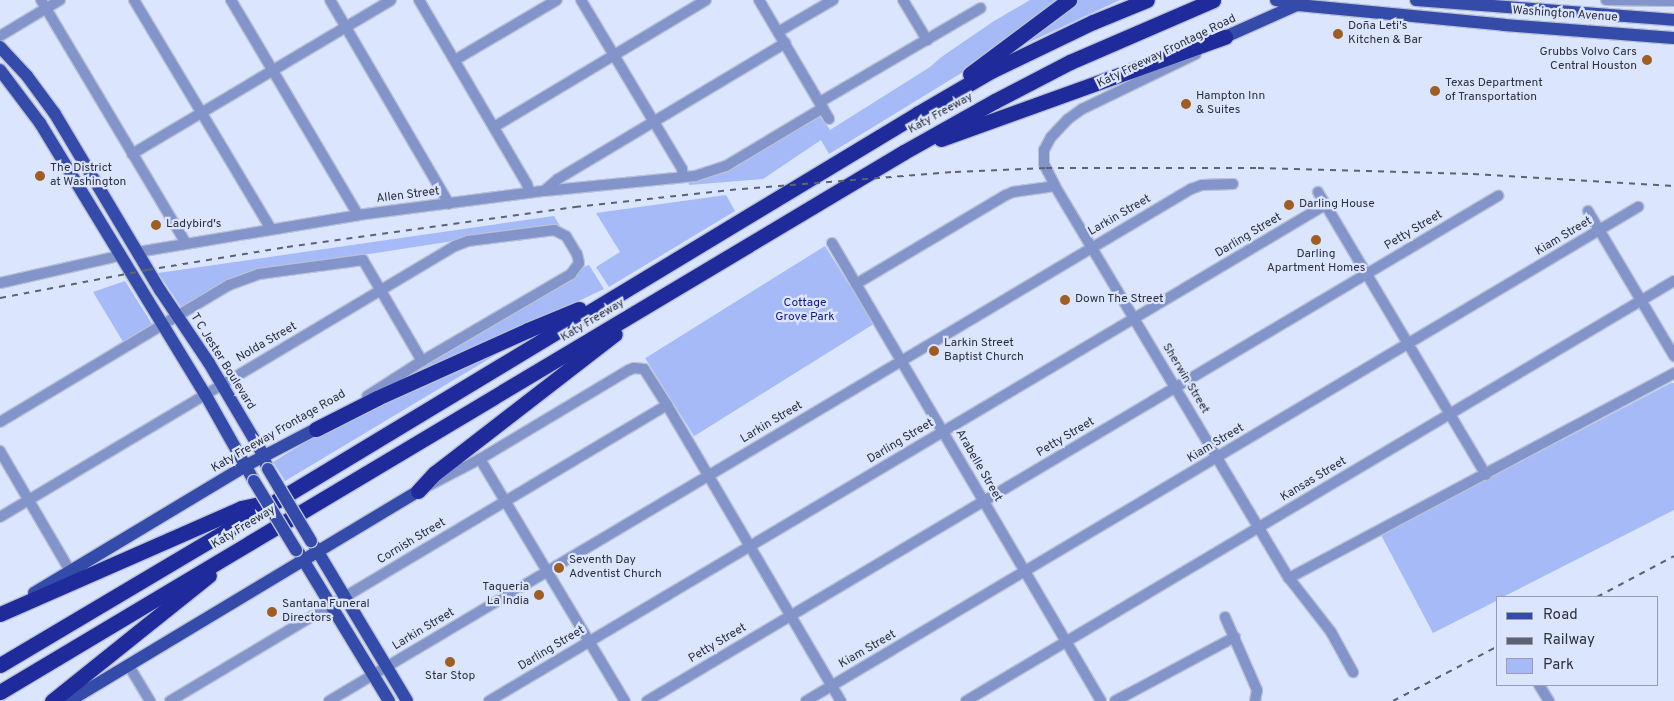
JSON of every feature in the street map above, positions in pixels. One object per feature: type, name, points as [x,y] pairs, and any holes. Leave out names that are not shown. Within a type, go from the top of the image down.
[{"type":"highway","points":[[917,114],[1069,0]]},
{"type":"highway","name":"Katy Freeway","points":[[0,665],[991,71],[1093,22],[1147,0]]},
{"type":"highway","name":"Katy Freeway","points":[[0,692],[904,152],[1070,62],[1213,0]]},
{"type":"highway","points":[[904,152],[1225,37]]},
{"type":"highway","points":[[316,429],[376,398],[528,330],[622,292]]},
{"type":"highway","points":[[418,491],[435,473],[664,296]]},
{"type":"highway","points":[[0,614],[241,508],[278,500]]},
{"type":"highway","points":[[52,701],[254,539]]},
{"type":"main road","name":"Washington Avenue","points":[[1416,0],[1475,2],[1514,9],[1674,20]]},
{"type":"main road","name":"Washington Avenue","points":[[1291,1],[1504,25],[1674,38]]},
{"type":"main road","name":"Katy Freeway Frontage Road","points":[[1225,37],[1291,1]]},
{"type":"main road","points":[[1504,25],[1507,14],[1514,9]]},
{"type":"main road","name":"T C Jester Boulevard","points":[[0,48],[27,76],[55,114],[221,385],[311,541],[407,701]]},
{"type":"main road","points":[[0,70],[40,123],[205,394],[296,550],[304,560],[389,701]]},
{"type":"main road","points":[[40,123],[55,114]]},
{"type":"main road","points":[[81,192],[97,183]]},
{"type":"main road","name":"Katy Freeway Frontage Road","points":[[0,614],[70,571],[266,462],[316,429]]},
{"type":"main road","points":[[69,701],[418,491]]},
{"type":"street","points":[[0,36],[44,4],[60,0]]},
{"type":"street","points":[[134,0],[271,229]]},
{"type":"street","points":[[232,0],[358,215]]},
{"type":"street","points":[[330,0],[449,204]]},
{"type":"street","points":[[132,154],[391,0]]},
{"type":"street","points":[[419,0],[494,126],[527,184],[530,193]]},
{"type":"street","points":[[455,60],[557,0]]},
{"type":"street","points":[[581,0],[682,169],[683,177]]},
{"type":"street","points":[[494,126],[706,0]]},
{"type":"street","points":[[759,0],[830,119]]},
{"type":"street","points":[[778,32],[833,0]]},
{"type":"street","points":[[903,0],[927,40]]},
{"type":"street","points":[[1606,0],[1674,1]]},
{"type":"street","points":[[44,4],[184,242]]},
{"type":"street","name":"Allen Street","points":[[138,252],[184,242],[358,215],[712,172],[726,166],[821,105],[981,8]]},
{"type":"street","name":"Katy Freeway Frontage Road","points":[[1092,104],[1199,53],[1225,37]]},
{"type":"street","points":[[544,191],[558,179],[785,44]]},
{"type":"street","name":"Sherwin Street","points":[[1092,104],[1068,119],[1057,129],[1047,144],[1044,164],[1055,186],[1289,578],[1331,632],[1353,672]]},
{"type":"street","name":"Larkin Street","points":[[329,701],[1191,190],[1202,186],[1233,184]]},
{"type":"street","points":[[856,284],[1006,195],[1013,192],[1055,186]]},
{"type":"street","points":[[1318,192],[1486,475]]},
{"type":"street","name":"Petty Street","points":[[647,701],[1498,196]]},
{"type":"street","name":"Darling Street","points":[[488,701],[1325,205]]},
{"type":"street","name":"Kiam Street","points":[[806,701],[1638,207]]},
{"type":"street","points":[[1588,211],[1641,300],[1671,343],[1674,356]]},
{"type":"street","name":"Katy Freeway Frontage Road","points":[[316,429],[422,361],[571,274],[579,263],[577,254],[566,236],[560,231]]},
{"type":"street","name":"Nolda Street","points":[[0,517],[442,253],[468,241],[560,231]]},
{"type":"street","name":"Arabelle Street","points":[[832,243],[1101,701]]},
{"type":"street","points":[[0,283],[120,256]]},
{"type":"street","points":[[0,422],[229,285],[259,274],[363,260],[422,361]]},
{"type":"street","name":"Kansas Street","points":[[966,701],[1674,281]]},
{"type":"street","points":[[418,491],[480,458],[629,370],[641,368],[648,374],[668,404],[841,701]]},
{"type":"street","points":[[1289,578],[1486,475],[1674,373]]},
{"type":"street","name":"Cornish Street","points":[[170,701],[668,404]]},
{"type":"street","points":[[0,451],[70,571]]},
{"type":"street","points":[[480,458],[625,701]]},
{"type":"street","points":[[1225,618],[1257,690],[1255,701]]},
{"type":"street","points":[[1115,701],[1235,637]]},
{"type":"street","points":[[129,666],[150,701]]},
{"type":"street","points":[[1541,686],[1549,701]]},
{"type":"green space","points":[[1030,0],[1063,0],[986,58],[829,154],[821,140],[763,179],[689,185],[688,180],[820,115],[830,130],[930,67],[994,21]]},
{"type":"green space","points":[[1076,0],[1120,0],[1019,47]]},
{"type":"green space","points":[[726,195],[735,211],[609,287],[596,267],[620,252],[596,213]]},
{"type":"green space","points":[[554,216],[562,229],[466,239],[260,271],[235,278],[181,307],[158,273]]},
{"type":"green space","name":"Cottage Grove Park","points":[[825,246],[874,324],[694,436],[645,358]]},
{"type":"green space","points":[[589,265],[604,289],[412,380],[410,375],[571,278],[581,268]]},
{"type":"green space","points":[[125,281],[152,324],[125,345],[93,292]]},
{"type":"green space","points":[[517,342],[285,481],[273,462],[330,427]]},
{"type":"green space","points":[[1674,383],[1674,510],[1505,596],[1496,596],[1496,601],[1433,633],[1381,535]]},
{"type":"railway","points":[[0,298],[147,270],[287,247],[575,207],[742,189],[955,172],[1046,168],[1258,168],[1473,174],[1674,186]]},
{"type":"railway","points":[[1599,596],[1674,556]]},
{"type":"railway","points":[[1393,701],[1496,647]]},
{"type":"place","name":"Doña Leti's Kitchen & Bar","points":[[1338,34]]},
{"type":"place","name":"Grubbs Volvo Cars Central Houston","points":[[1647,60]]},
{"type":"place","name":"Texas Department of Transportation","points":[[1435,91]]},
{"type":"place","name":"Hampton Inn & Suites","points":[[1186,104]]},
{"type":"place","name":"The District at Washington","points":[[40,176]]},
{"type":"place","name":"Darling House","points":[[1289,205]]},
{"type":"place","name":"Ladybird's","points":[[156,225]]},
{"type":"place","name":"Darling Apartment Homes","points":[[1316,240]]},
{"type":"place","name":"Down The Street","points":[[1065,300]]},
{"type":"place","name":"Larkin Street Baptist Church","points":[[934,351]]},
{"type":"place","name":"Seventh Day Adventist Church","points":[[559,568]]},
{"type":"place","name":"Taqueria La India","points":[[539,595]]},
{"type":"place","name":"Santana Funeral Directors","points":[[272,612]]},
{"type":"place","name":"Star Stop","points":[[450,662]]}]
